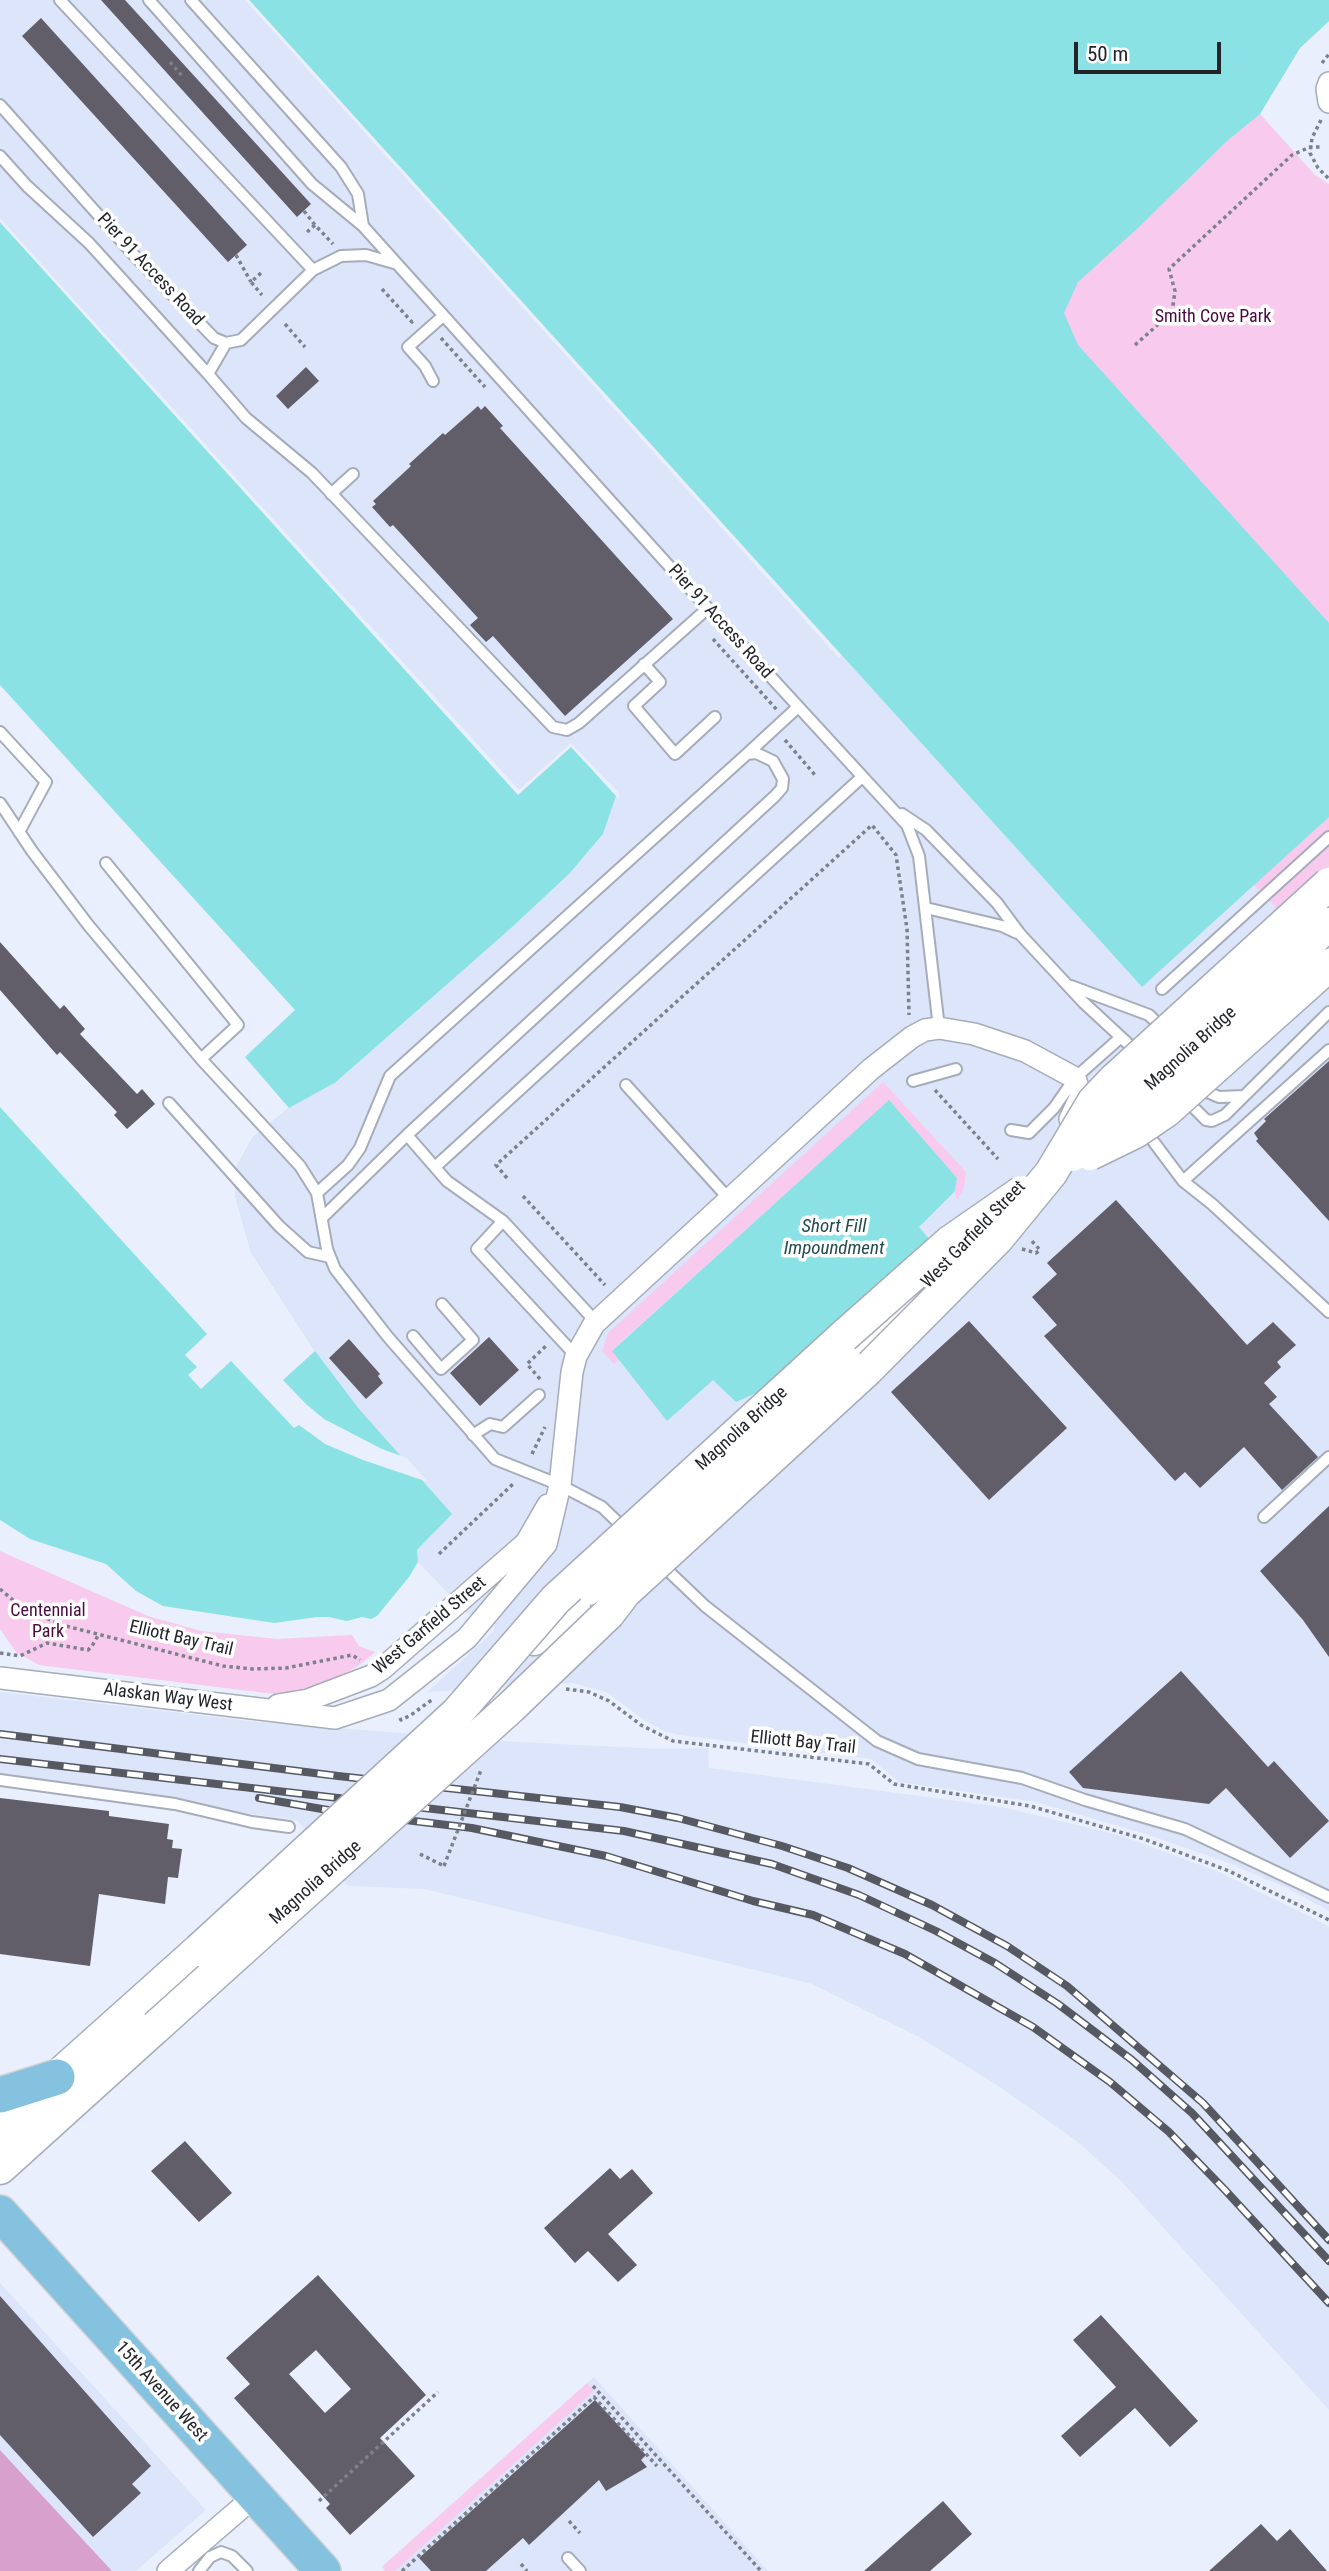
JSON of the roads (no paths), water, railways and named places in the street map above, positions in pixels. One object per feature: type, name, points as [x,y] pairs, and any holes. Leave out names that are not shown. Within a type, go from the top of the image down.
[{"type":"main road","points":[[1051,1173],[1094,1101],[1114,1080],[1329,884]]},
{"type":"main road","name":"Magnolia Bridge","points":[[57,2077],[199,1950],[447,1705],[480,1687],[556,1599],[845,1335],[950,1242],[1051,1173],[1329,924]]},
{"type":"main road","points":[[1051,1173],[1135,1132],[1166,1111],[1329,965]]},
{"type":"main road","name":"Magnolia Bridge","points":[[447,1705],[538,1656],[625,1592],[867,1370],[997,1239],[1051,1173]]},
{"type":"main road","name":"Magnolia Bridge","points":[[0,2168],[471,1760],[609,1613],[625,1592]]},
{"type":"main road","points":[[480,1687],[563,1613],[574,1608]]},
{"type":"main road","points":[[471,1760],[470,1731],[513,1689],[574,1608]]},
{"type":"main road","points":[[0,2095],[57,2077]]},
{"type":"main road","points":[[0,2134],[57,2077]]},
{"type":"main road","name":"15th Avenue West","points":[[0,2213],[323,2571]]},
{"type":"street","points":[[1329,83],[1329,102]]},
{"type":"street","points":[[940,1028],[974,1034],[1026,1051],[1075,1078]]},
{"type":"street","name":"West Garfield Street","points":[[335,1718],[389,1700],[467,1638],[547,1544],[560,1485],[572,1372],[576,1356],[596,1322],[871,1069],[912,1037],[925,1030],[940,1028]]},
{"type":"street","name":"West Garfield Street","points":[[574,1608],[901,1311],[1002,1212],[1049,1153],[1081,1096],[1075,1078]]},
{"type":"street","name":"West Garfield Street","points":[[260,1709],[308,1700],[371,1676],[382,1669],[526,1543],[560,1485]]},
{"type":"street","name":"Alaskan Way West","points":[[0,1678],[335,1718]]},
{"type":"street","points":[[348,1685],[359,1710]]},
{"type":"street","points":[[168,2571],[255,2496]]},
{"type":"lane","points":[[60,0],[313,270]]},
{"type":"lane","name":"Pier 91 Access Road","points":[[149,0],[312,184],[363,226],[907,825],[916,845],[940,1028]]},
{"type":"lane","points":[[191,0],[341,167],[358,194],[363,226]]},
{"type":"lane","name":"Pier 91 Access Road","points":[[0,105],[186,311],[214,338],[226,343]]},
{"type":"lane","points":[[0,156],[27,186],[89,243],[246,418],[312,474],[554,727],[567,730],[579,723],[708,608]]},
{"type":"lane","points":[[208,374],[226,343],[241,340],[313,270],[341,256],[366,255],[396,264]]},
{"type":"lane","points":[[433,381],[425,366],[408,347],[443,316]]},
{"type":"lane","points":[[331,494],[353,474]]},
{"type":"lane","points":[[644,664],[660,682],[634,706],[675,754],[715,717]]},
{"type":"lane","points":[[317,1194],[348,1165],[360,1148],[390,1076],[798,707]]},
{"type":"lane","points":[[0,732],[46,782],[19,832]]},
{"type":"lane","points":[[323,1217],[407,1135],[775,796],[782,788],[783,779],[779,769],[765,756],[747,754]]},
{"type":"lane","points":[[435,1167],[862,777]]},
{"type":"lane","points":[[888,805],[926,830],[998,903],[1020,934],[1068,985],[1148,1062]]},
{"type":"lane","points":[[2,809],[89,926],[201,1059],[300,1166],[317,1194],[335,1269],[353,1295],[495,1459],[560,1485],[602,1507],[705,1606],[877,1741],[918,1759],[1022,1778],[1085,1800],[1185,1829],[1329,1897]]},
{"type":"lane","points":[[1161,989],[1329,837]]},
{"type":"lane","points":[[106,863],[238,1025],[201,1059]]},
{"type":"lane","points":[[926,908],[1002,926],[1020,934]]},
{"type":"lane","points":[[1068,985],[1149,1015],[1161,1026],[1189,1070],[1211,1095],[1244,1096]]},
{"type":"lane","points":[[1157,1070],[1206,1120],[1212,1121],[1225,1115],[1329,1012]]},
{"type":"lane","points":[[1012,1129],[1029,1133],[1055,1108],[1075,1078],[1121,1038]]},
{"type":"lane","points":[[1183,1181],[1329,1050]]},
{"type":"lane","points":[[913,1081],[956,1069]]},
{"type":"lane","points":[[1075,1078],[1134,1115],[1183,1181],[1212,1204],[1329,1312]]},
{"type":"lane","points":[[626,1085],[729,1199]]},
{"type":"lane","points":[[169,1103],[279,1226],[308,1252],[330,1257]]},
{"type":"lane","points":[[407,1135],[456,1188],[503,1221],[596,1322]]},
{"type":"lane","points":[[503,1221],[477,1249],[576,1356]]},
{"type":"lane","points":[[427,1382],[473,1340],[442,1304]]},
{"type":"lane","points":[[413,1336],[441,1369]]},
{"type":"lane","points":[[473,1435],[490,1424],[503,1427],[539,1395]]},
{"type":"lane","points":[[1264,1517],[1329,1457]]},
{"type":"lane","points":[[0,1780],[175,1804],[252,1822],[289,1827]]},
{"type":"lane","points":[[199,2571],[211,2557],[222,2552],[232,2556],[247,2571]]},
{"type":"lane","points":[[568,2558],[580,2571]]},
{"type":"water","points":[[249,0],[1329,0],[1329,21],[1300,48],[1260,114],[1227,141],[1078,282],[1064,313],[1078,345],[1329,623],[1329,817],[1142,987]]},
{"type":"water","points":[[0,222],[518,794],[571,746],[616,796],[603,834],[570,873],[336,1082],[289,1108],[253,1137],[237,1166],[235,1195],[251,1252],[315,1351],[359,1409],[452,1514],[417,1550],[418,1562],[409,1577],[377,1616],[371,1619],[362,1617],[347,1621],[317,1617],[274,1623],[163,1606],[136,1591],[106,1564],[30,1539],[0,1520]]},
{"type":"water","name":"Short Fill Impoundment","points":[[889,1100],[957,1178],[955,1191],[919,1227],[931,1241],[756,1393],[736,1402],[713,1380],[667,1421],[612,1351]]},
{"type":"railway","points":[[0,1734],[338,1776],[620,1807],[678,1818],[782,1846],[848,1868],[932,1905],[1007,1946],[1067,1986],[1203,2103],[1329,2240]]},
{"type":"railway","points":[[0,1759],[624,1831],[772,1864],[859,1895],[936,1931],[995,1963],[1058,2004],[1132,2060],[1192,2113],[1329,2261]]},
{"type":"railway","points":[[259,1798],[339,1812],[472,1828],[606,1856],[753,1901],[813,1915],[905,1954],[1033,2027],[1110,2082],[1169,2132],[1329,2303]]},
{"type":"park label","name":"Smith Cove Park","points":[[1213,317]]},
{"type":"park label","name":"Centennial Park","points":[[48,1621]]}]
